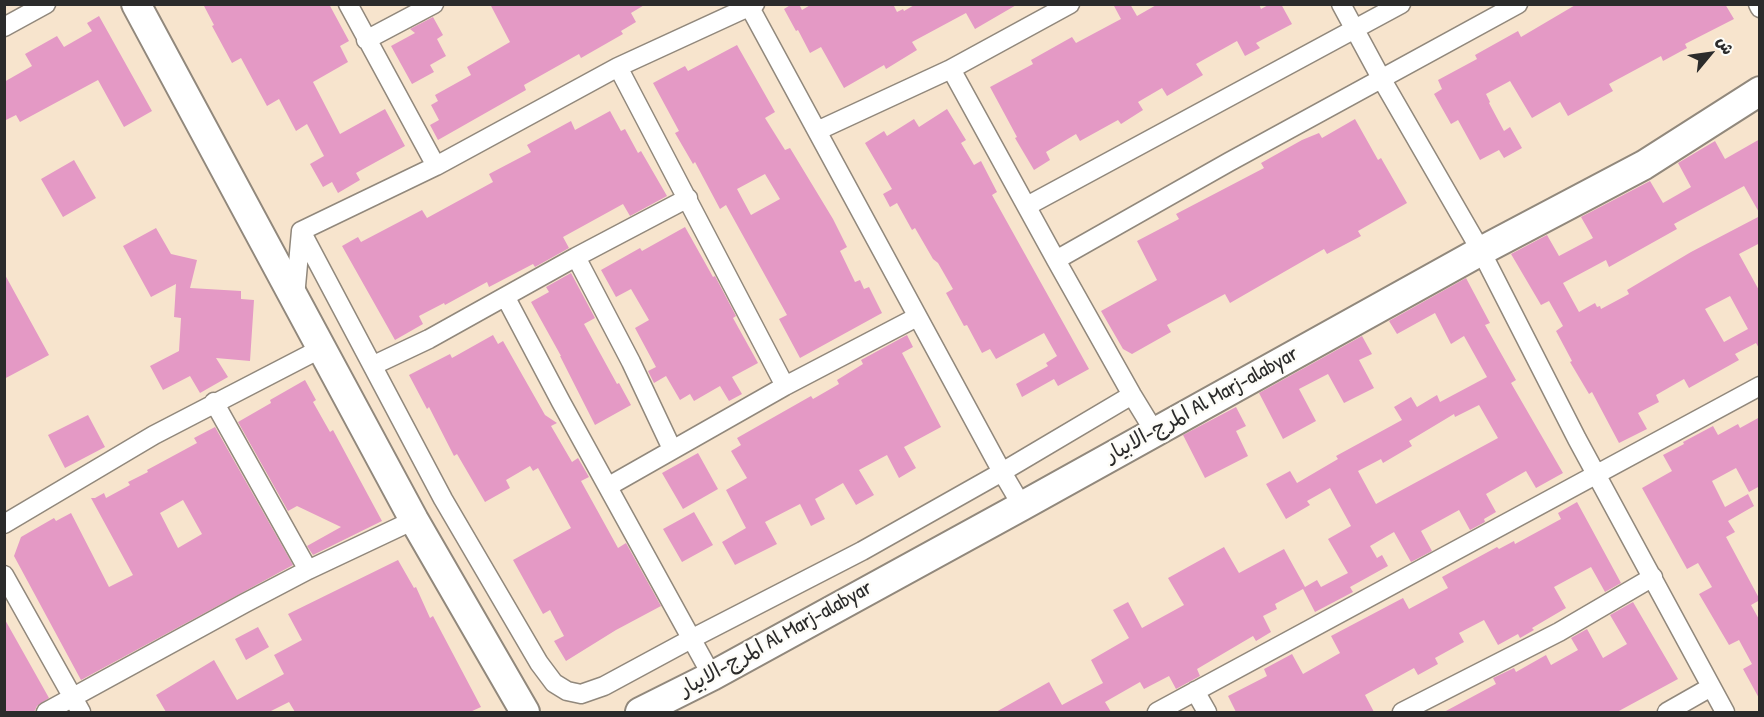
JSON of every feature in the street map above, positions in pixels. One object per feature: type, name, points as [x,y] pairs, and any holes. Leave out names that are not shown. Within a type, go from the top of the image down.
[{"type":"main road","points":[[136,4],[414,520],[525,712]]},
{"type":"main road","name":"المرج-الابيار Al Marj-alabyar","points":[[640,712],[1022,506],[1480,251],[1644,165],[1760,91]]},
{"type":"street","points":[[4,27],[46,4]]},
{"type":"street","points":[[348,4],[436,166]]},
{"type":"street","points":[[366,40],[434,4]]},
{"type":"street","points":[[817,131],[951,69],[1070,4]]},
{"type":"street","points":[[1341,4],[1480,251],[1577,439],[1725,712]]},
{"type":"street","points":[[1027,206],[1401,4]]},
{"type":"street","points":[[1056,260],[1518,4]]},
{"type":"street","points":[[302,231],[436,166],[618,67],[751,6],[917,317],[1022,506]]},
{"type":"street","points":[[618,67],[785,386]]},
{"type":"street","points":[[951,69],[1056,260],[1154,431]]},
{"type":"street","points":[[374,365],[429,339],[576,256],[688,198]]},
{"type":"street","points":[[294,299],[302,231]]},
{"type":"street","points":[[302,231],[443,499],[539,663],[554,683],[567,691],[581,694],[604,686],[862,551],[1132,395]]},
{"type":"street","points":[[576,256],[631,362],[672,449]]},
{"type":"street","points":[[506,297],[561,402],[712,675]]},
{"type":"street","points":[[609,486],[785,386],[917,317]]},
{"type":"street","points":[[4,524],[154,435],[322,348]]},
{"type":"street","points":[[1157,712],[1760,386]]},
{"type":"street","points":[[214,402],[308,570]]},
{"type":"street","points":[[46,712],[77,705],[308,570],[414,520]]},
{"type":"street","points":[[4,575],[77,705]]},
{"type":"street","points":[[1402,712],[1559,632],[1653,577]]},
{"type":"street","points":[[1667,712],[1711,687]]},
{"type":"street","points":[[1195,691],[1207,712]]},
{"type":"building","points":[[203,4],[329,4],[349,41],[340,46],[348,62],[313,82],[340,134],[385,109],[405,146],[356,173],[360,180],[338,193],[332,182],[323,187],[310,164],[324,156],[307,124],[296,131],[279,99],[267,106],[241,58],[232,63]]},
{"type":"building","points":[[490,4],[646,4],[631,13],[636,22],[621,31],[623,34],[581,58],[579,54],[524,85],[526,90],[438,140],[430,125],[439,120],[431,105],[438,101],[435,95],[471,75],[467,67],[510,42]]},
{"type":"building","points":[[792,4],[799,4],[802,10],[812,4],[893,4],[897,12],[916,4],[1018,4],[975,29],[966,13],[912,42],[917,50],[886,69],[884,65],[844,88],[821,47],[810,53],[798,30],[796,31],[784,9]]},
{"type":"building","points":[[1113,4],[1130,4],[1137,16],[1158,4],[1259,4],[1261,9],[1270,4],[1281,4],[1292,24],[1256,43],[1260,48],[1245,56],[1237,41],[1196,64],[1203,75],[1167,96],[1162,88],[1138,102],[1143,110],[1121,124],[1118,120],[1080,141],[1076,134],[1046,152],[1050,160],[1034,170],[990,87],[1033,64],[1031,60],[1072,37],[1076,43],[1121,19]]},
{"type":"building","points":[[1577,4],[1725,4],[1734,19],[1685,44],[1687,48],[1663,61],[1661,56],[1609,84],[1613,91],[1568,116],[1560,102],[1532,118],[1510,81],[1486,94],[1504,131],[1510,127],[1522,148],[1504,158],[1499,150],[1480,160],[1458,120],[1451,124],[1434,94],[1442,89],[1438,80],[1477,59],[1475,55],[1518,31],[1521,37]]},
{"type":"building","points":[[99,16],[152,111],[124,127],[98,80],[20,122],[16,115],[4,121],[4,82],[32,66],[25,54],[57,36],[64,47],[92,31],[87,23]]},
{"type":"building","points":[[433,17],[443,35],[437,39],[446,56],[430,65],[434,72],[412,84],[391,46],[415,33],[410,29]]},
{"type":"building","points":[[737,45],[775,112],[765,118],[785,150],[790,148],[833,219],[847,247],[840,251],[855,282],[860,280],[864,289],[869,287],[882,313],[800,358],[779,319],[787,315],[726,205],[720,209],[695,162],[693,164],[675,133],[679,131],[653,83],[685,66],[688,71]],"holes":[[[765,174],[780,199],[751,215],[737,189]]]},
{"type":"building","points":[[947,109],[966,140],[961,143],[974,165],[981,161],[997,192],[992,195],[1089,369],[1058,386],[1054,379],[1022,397],[1016,384],[1048,366],[1046,363],[1057,356],[1044,333],[996,359],[990,349],[982,353],[946,293],[953,289],[938,263],[933,259],[915,228],[912,230],[897,203],[890,207],[883,194],[892,189],[865,143],[884,131],[887,136],[914,119],[919,127]]},
{"type":"building","points":[[610,111],[621,131],[625,129],[638,153],[641,151],[667,196],[630,216],[623,204],[563,237],[569,248],[535,267],[533,264],[489,287],[487,282],[419,316],[423,324],[395,340],[342,246],[358,237],[361,242],[422,210],[427,218],[493,182],[489,174],[531,152],[527,145],[571,121],[575,130]]},
{"type":"building","points":[[1355,119],[1378,160],[1381,158],[1407,203],[1358,231],[1361,236],[1327,254],[1324,249],[1230,303],[1225,294],[1167,325],[1171,332],[1132,354],[1123,349],[1101,311],[1157,280],[1137,241],[1179,219],[1176,214],[1264,168],[1261,163],[1302,140],[1319,133],[1322,138]]},
{"type":"building","points":[[1760,139],[1760,214],[1744,186],[1674,224],[1677,229],[1609,267],[1606,260],[1563,283],[1579,312],[1595,303],[1601,309],[1629,294],[1627,290],[1691,252],[1760,216],[1760,243],[1739,254],[1760,292],[1760,350],[1756,343],[1735,354],[1739,360],[1689,388],[1684,379],[1656,395],[1659,402],[1638,413],[1647,429],[1619,443],[1592,392],[1589,394],[1570,362],[1572,361],[1556,331],[1563,326],[1549,301],[1541,305],[1511,254],[1547,235],[1559,256],[1593,238],[1581,217],[1650,181],[1663,203],[1691,187],[1678,163],[1715,141],[1725,159]],"holes":[[[1730,296],[1748,329],[1724,342],[1705,309]]]},
{"type":"building","points":[[74,160],[96,198],[63,217],[41,179]]},
{"type":"building","points":[[685,227],[713,277],[715,276],[736,316],[733,318],[758,363],[732,377],[742,394],[729,401],[720,386],[694,401],[690,394],[680,400],[666,376],[654,383],[648,371],[656,367],[635,328],[649,320],[631,289],[616,297],[601,270],[640,248],[642,251]]},
{"type":"building","points":[[156,228],[171,254],[197,260],[190,288],[241,291],[241,299],[254,300],[250,361],[216,358],[228,377],[200,393],[190,376],[163,390],[150,366],[179,351],[181,318],[174,317],[176,284],[151,297],[123,246]]},
{"type":"building","points":[[4,273],[49,355],[4,379]]},
{"type":"building","points":[[571,273],[595,318],[584,324],[631,405],[595,425],[531,302],[549,292],[546,287]]},
{"type":"building","points":[[1466,278],[1490,323],[1485,325],[1516,380],[1511,383],[1563,473],[1536,488],[1526,471],[1486,494],[1496,512],[1484,519],[1485,522],[1470,530],[1459,510],[1421,531],[1432,551],[1411,562],[1394,532],[1370,546],[1377,558],[1382,555],[1388,566],[1350,587],[1353,592],[1315,612],[1303,589],[1275,604],[1277,609],[1263,616],[1271,632],[1256,641],[1253,636],[1197,669],[1200,676],[1176,689],[1169,676],[1144,689],[1140,682],[1105,702],[1111,712],[996,712],[1049,682],[1062,705],[1103,683],[1091,660],[1129,638],[1113,610],[1128,602],[1142,628],[1184,605],[1168,578],[1224,547],[1239,573],[1284,549],[1305,587],[1317,580],[1321,587],[1348,573],[1328,539],[1351,526],[1330,488],[1307,501],[1310,505],[1286,519],[1266,484],[1290,471],[1297,483],[1338,459],[1336,456],[1402,420],[1394,407],[1411,397],[1417,407],[1437,395],[1440,402],[1487,377],[1464,336],[1451,344],[1435,313],[1397,334],[1389,321]],"holes":[[[1479,405],[1498,438],[1376,504],[1358,471],[1381,459],[1383,463],[1412,446],[1409,441],[1454,414],[1455,417]]]},
{"type":"building","points":[[493,335],[498,344],[503,341],[545,415],[557,423],[551,426],[572,462],[578,458],[589,477],[581,481],[618,548],[626,543],[661,606],[566,661],[554,641],[564,636],[550,610],[543,614],[513,560],[571,528],[538,468],[533,471],[530,466],[506,480],[510,488],[485,502],[457,454],[454,456],[429,407],[427,409],[409,375],[450,354],[452,358]]},
{"type":"building","points":[[907,335],[913,347],[902,353],[941,427],[904,447],[916,468],[899,478],[887,455],[859,470],[874,495],[856,505],[843,483],[815,499],[825,519],[811,526],[800,504],[765,522],[777,544],[735,565],[722,542],[746,528],[726,490],[747,478],[731,451],[741,445],[737,438],[811,396],[813,399],[839,384],[837,380],[863,364],[861,360]]},
{"type":"building","points":[[1362,336],[1372,354],[1359,360],[1374,388],[1344,403],[1328,374],[1299,389],[1316,421],[1283,439],[1259,393]]},
{"type":"building","points":[[305,380],[316,400],[313,402],[330,432],[333,430],[382,521],[313,555],[307,546],[341,527],[297,506],[288,511],[238,422]]},
{"type":"building","points":[[1236,407],[1246,426],[1236,431],[1248,456],[1205,478],[1183,435]]},
{"type":"building","points":[[88,415],[105,447],[65,468],[48,435]]},
{"type":"building","points":[[1760,417],[1760,486],[1749,492],[1736,468],[1712,481],[1725,507],[1748,494],[1754,506],[1728,521],[1735,532],[1726,537],[1760,600],[1751,605],[1760,621],[1760,700],[1743,669],[1752,664],[1739,640],[1729,645],[1699,594],[1712,587],[1698,563],[1687,569],[1642,488],[1672,471],[1663,455],[1684,444],[1683,442],[1713,426],[1718,435],[1738,424],[1740,428]]},
{"type":"building","points":[[215,427],[293,565],[81,680],[14,556],[21,537],[54,518],[56,521],[71,513],[109,587],[133,575],[91,498],[104,493],[106,498],[130,485],[128,482],[148,472],[147,470],[197,443],[194,438]],"holes":[[[183,500],[202,534],[178,548],[160,513]]]},
{"type":"building","points":[[698,453],[718,489],[683,509],[662,473]]},
{"type":"building","points":[[1577,502],[1621,583],[1605,592],[1591,567],[1554,587],[1566,608],[1532,628],[1534,630],[1520,638],[1518,634],[1498,645],[1484,620],[1459,633],[1464,642],[1435,658],[1438,664],[1418,675],[1414,668],[1365,695],[1374,712],[1236,712],[1228,696],[1267,676],[1264,669],[1292,654],[1303,674],[1340,653],[1331,636],[1403,598],[1409,609],[1448,588],[1442,577],[1497,547],[1499,549],[1514,541],[1515,544],[1561,519],[1558,513]]},
{"type":"building","points":[[694,512],[713,545],[682,562],[663,529]]},
{"type":"building","points":[[398,560],[414,588],[416,587],[430,618],[433,616],[481,707],[470,712],[295,712],[289,702],[269,712],[166,712],[156,695],[214,660],[237,700],[284,674],[274,655],[302,640],[288,614]]},
{"type":"building","points":[[1633,602],[1678,679],[1617,712],[1444,712],[1496,684],[1493,678],[1514,668],[1516,672],[1546,655],[1551,665],[1578,650],[1571,638],[1587,629],[1603,658],[1627,644],[1610,615]]},
{"type":"building","points":[[4,618],[49,698],[37,706],[34,712],[4,712]]},
{"type":"building","points":[[258,627],[269,647],[246,660],[235,639]]}]
